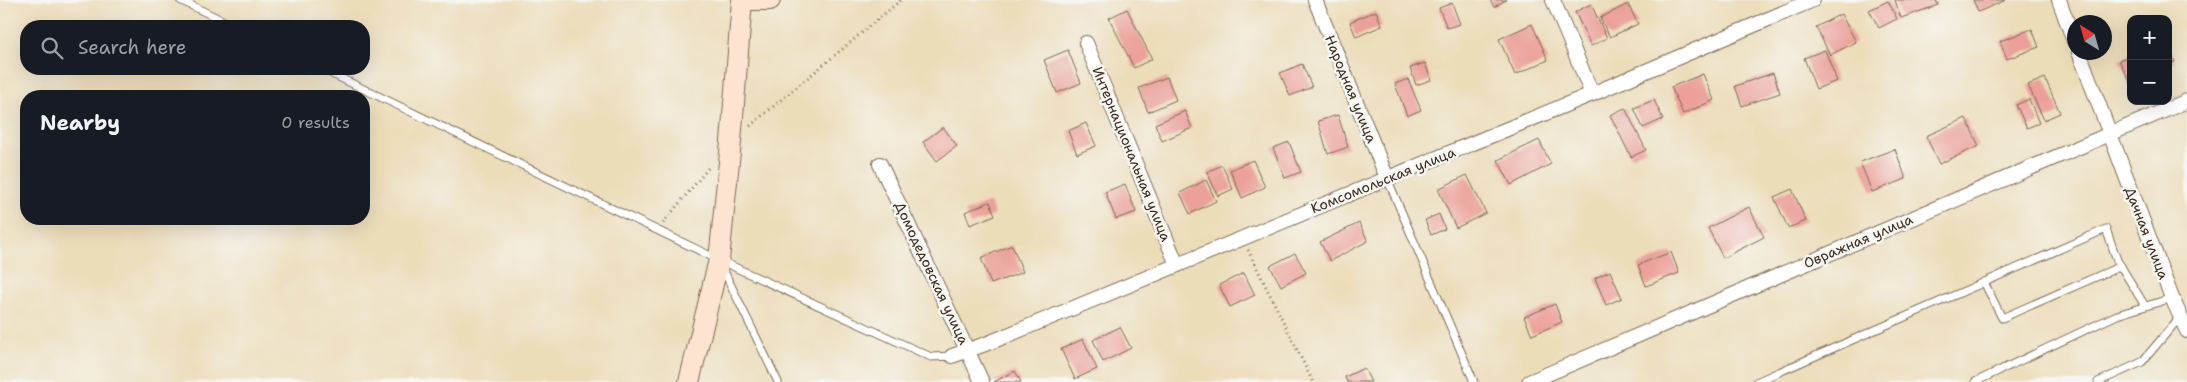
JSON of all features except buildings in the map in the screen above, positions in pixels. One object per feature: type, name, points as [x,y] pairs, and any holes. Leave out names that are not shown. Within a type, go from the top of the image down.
[{"type":"street","points":[[689,382],[719,260],[731,142],[742,0],[770,0]]},
{"type":"street","name":"Народная улица","points":[[1315,0],[1387,178]]},
{"type":"street","points":[[1553,0],[1592,94]]},
{"type":"street","points":[[2059,0],[2067,22]]},
{"type":"street","name":"Комсомольская улица","points":[[952,356],[1592,94],[1805,1]]},
{"type":"street","name":"Интернациональная улица","points":[[1086,43],[1178,265]]},
{"type":"street","name":"Дачная улица","points":[[2082,60],[2172,298],[2187,332]]},
{"type":"street","name":"Овражная улица","points":[[1530,382],[2187,101]]},
{"type":"street","name":"Домодедовская улица","points":[[880,164],[982,382]]},
{"type":"lane","points":[[180,0],[222,20]]},
{"type":"lane","points":[[334,75],[366,90]]},
{"type":"lane","points":[[370,92],[719,260],[931,356],[952,356]]},
{"type":"lane","points":[[1387,178],[1474,382]]},
{"type":"lane","points":[[1756,382],[2106,229],[2121,266],[2144,306]]},
{"type":"lane","points":[[719,260],[778,382]]},
{"type":"lane","points":[[1984,282],[2002,318],[2121,266]]},
{"type":"lane","points":[[1975,382],[2117,315],[2172,298]]},
{"type":"lane","points":[[2098,382],[2142,362],[2180,317]]},
{"type":"path","points":[[731,142],[901,0]]},
{"type":"path","points":[[656,230],[712,164]]},
{"type":"path","points":[[1242,238],[1313,382]]}]
